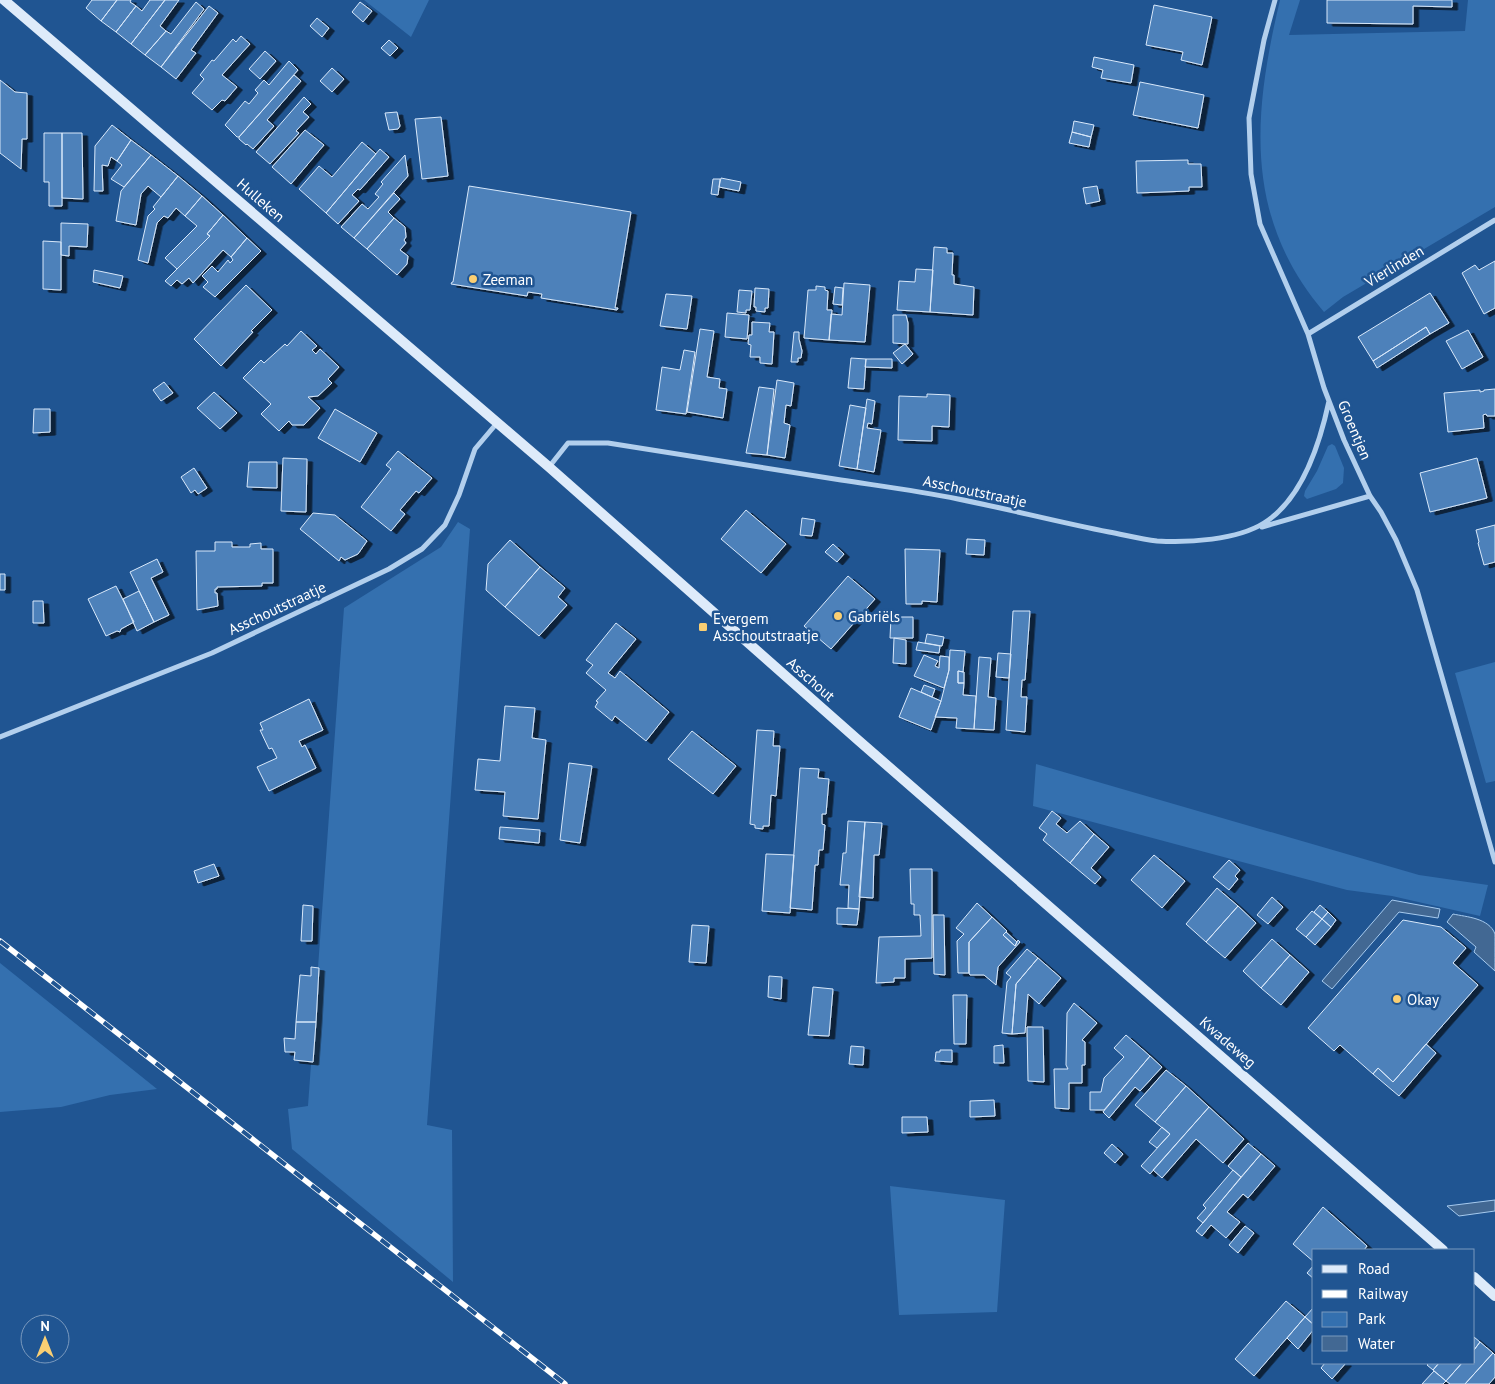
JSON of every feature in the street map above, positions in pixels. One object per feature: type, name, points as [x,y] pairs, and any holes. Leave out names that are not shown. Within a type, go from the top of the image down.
[{"type":"main road","name":"Hulleken","points":[[4,0],[497,423]]},
{"type":"main road","name":"Asschout","points":[[497,423],[993,857]]},
{"type":"main road","name":"Kwadeweg","points":[[993,857],[1442,1249]]},
{"type":"main road","points":[[1475,1278],[1495,1296]]},
{"type":"street","name":"Groentjen","points":[[1275,0],[1264,40],[1249,118],[1251,174],[1260,224],[1308,334],[1344,440],[1370,496],[1396,540],[1417,590],[1495,862]]},
{"type":"street","name":"Vierlinden","points":[[1308,334],[1495,220]]},
{"type":"street","name":"Asschoutstraatje","points":[[549,467],[568,443],[608,444],[957,498],[1060,522],[1155,541],[1191,542],[1225,537],[1247,531],[1263,524],[1274,515],[1295,492],[1312,460],[1322,433],[1329,400]]},
{"type":"street","name":"Asschoutstraatje","points":[[0,737],[212,653],[389,569],[422,549],[445,525],[459,495],[475,449],[497,423]]},
{"type":"street","points":[[1247,531],[1370,496]]},
{"type":"green space","points":[[364,0],[429,0],[411,37]]},
{"type":"green space","points":[[1280,0],[1300,0],[1289,35],[1465,31],[1468,0],[1495,0],[1495,207],[1343,297],[1324,312],[1298,276],[1279,239],[1267,202],[1262,163],[1261,124],[1264,83]]},
{"type":"green space","points":[[1332,444],[1335,446],[1344,468],[1343,483],[1336,489],[1307,499],[1304,496],[1305,491],[1317,471],[1328,446]]},
{"type":"green space","points":[[458,522],[470,529],[427,1125],[452,1130],[453,1282],[292,1149],[288,1109],[308,1106],[344,608],[441,547]]},
{"type":"green space","points":[[1495,662],[1495,781],[1486,783],[1455,673]]},
{"type":"green space","points":[[1036,764],[1419,875],[1488,885],[1480,916],[1392,896],[1347,890],[1033,806]]},
{"type":"green space","points":[[0,963],[157,1089],[110,1095],[61,1107],[0,1112]]},
{"type":"green space","points":[[890,1186],[1005,1200],[997,1312],[899,1315]]},
{"type":"water","points":[[1392,900],[1440,909],[1438,918],[1399,912],[1332,989],[1322,981]]},
{"type":"water","points":[[1453,914],[1483,921],[1492,929],[1495,934],[1495,971],[1474,952],[1476,947],[1447,922]]},
{"type":"water","points":[[1495,1200],[1495,1211],[1459,1216],[1447,1206]]},
{"type":"building","points":[[92,0],[117,0],[101,21],[86,8]]},
{"type":"building","points":[[117,0],[131,0],[130,2],[136,6],[116,32],[101,21]]},
{"type":"building","points":[[150,0],[165,0],[131,44],[116,32],[136,6],[142,11]]},
{"type":"building","points":[[165,0],[179,0],[160,26],[166,31],[145,55],[131,44]]},
{"type":"building","points":[[1327,0],[1452,0],[1452,7],[1413,6],[1413,24],[1327,23]]},
{"type":"building","points":[[196,2],[204,9],[161,67],[145,55],[166,31],[171,34]]},
{"type":"building","points":[[360,2],[372,11],[363,22],[352,12]]},
{"type":"building","points":[[1154,5],[1212,17],[1202,65],[1181,60],[1183,52],[1146,45]]},
{"type":"building","points":[[209,6],[218,13],[191,50],[196,53],[176,79],[161,67]]},
{"type":"building","points":[[317,18],[329,28],[322,37],[310,26]]},
{"type":"building","points":[[241,36],[250,44],[222,75],[237,87],[225,101],[222,100],[212,110],[192,93],[204,79],[200,75],[212,60],[214,61],[233,39],[236,42]]},
{"type":"building","points":[[389,40],[398,48],[390,56],[381,48]]},
{"type":"building","points":[[265,51],[276,61],[260,79],[249,69]]},
{"type":"building","points":[[1094,57],[1134,65],[1131,83],[1101,78],[1103,70],[1092,67]]},
{"type":"building","points":[[289,61],[298,70],[237,137],[225,125],[245,101],[249,104],[258,93],[255,90],[264,80],[269,85]]},
{"type":"building","points":[[332,68],[344,79],[332,92],[320,81]]},
{"type":"building","points":[[294,75],[301,81],[267,120],[274,126],[253,149],[246,145],[239,137]]},
{"type":"building","points":[[0,80],[15,92],[27,93],[27,139],[22,139],[21,169],[0,153]]},
{"type":"building","points":[[1140,82],[1204,95],[1198,128],[1133,115]]},
{"type":"building","points":[[304,97],[311,104],[303,112],[309,117],[296,131],[299,133],[270,164],[256,152]]},
{"type":"building","points":[[397,112],[400,126],[398,129],[389,130],[385,113]]},
{"type":"building","points":[[441,117],[448,176],[422,179],[415,119]]},
{"type":"building","points":[[1074,121],[1094,125],[1091,137],[1072,132]]},
{"type":"building","points":[[112,125],[131,140],[117,161],[111,157],[108,166],[102,165],[103,191],[94,191],[95,146]]},
{"type":"building","points":[[305,130],[324,145],[291,184],[272,167]]},
{"type":"building","points":[[1072,132],[1091,137],[1089,147],[1069,143]]},
{"type":"building","points":[[44,133],[62,133],[62,206],[49,206],[49,182],[44,182]]},
{"type":"building","points":[[62,133],[82,133],[83,199],[62,198]]},
{"type":"building","points":[[131,140],[151,155],[124,187],[111,179],[122,165],[117,161]]},
{"type":"building","points":[[362,142],[376,154],[326,213],[299,189],[319,166],[332,177]]},
{"type":"building","points":[[380,149],[389,157],[360,190],[358,189],[352,195],[359,201],[338,224],[326,213]]},
{"type":"building","points":[[151,155],[178,176],[161,197],[148,186],[141,194],[136,225],[116,221],[121,191]]},
{"type":"building","points":[[405,155],[408,176],[354,238],[341,227],[362,204],[368,209],[379,197],[375,194],[383,184],[381,182]]},
{"type":"building","points":[[1188,160],[1188,164],[1201,164],[1202,187],[1189,187],[1189,191],[1137,193],[1136,161]]},
{"type":"building","points":[[178,176],[202,196],[185,216],[176,208],[168,218],[164,216],[157,223],[148,263],[138,260],[148,216]]},
{"type":"building","points":[[721,178],[741,182],[739,191],[719,187]]},
{"type":"building","points":[[713,179],[720,179],[718,195],[711,194]]},
{"type":"building","points":[[469,186],[631,212],[615,308],[618,308],[617,310],[541,298],[542,294],[528,292],[527,296],[451,284],[453,282]]},
{"type":"building","points":[[1097,186],[1100,201],[1086,204],[1083,188]]},
{"type":"building","points":[[394,193],[400,199],[388,212],[394,218],[367,249],[354,238]]},
{"type":"building","points":[[202,196],[223,215],[207,234],[210,236],[177,269],[165,258],[197,226],[185,216]]},
{"type":"building","points":[[223,215],[247,238],[231,257],[223,250],[193,283],[189,278],[182,284],[177,280],[171,286],[165,281],[210,236],[207,234]]},
{"type":"building","points":[[394,218],[405,227],[406,237],[404,240],[406,243],[400,250],[408,256],[407,264],[397,275],[367,249]]},
{"type":"building","points":[[61,223],[88,224],[87,247],[69,246],[69,256],[61,255]]},
{"type":"building","points":[[247,238],[261,251],[215,297],[203,287],[208,282],[202,276],[212,266],[218,272],[228,260],[230,263],[233,260],[231,257]]},
{"type":"building","points":[[43,241],[61,242],[61,290],[43,289]]},
{"type":"building","points":[[934,247],[947,248],[947,253],[953,253],[952,275],[954,275],[954,284],[974,287],[973,315],[930,312]]},
{"type":"building","points":[[1495,261],[1495,308],[1484,314],[1462,273],[1475,265],[1479,270]]},
{"type":"building","points":[[916,269],[933,270],[930,312],[897,310],[899,281],[915,282]]},
{"type":"building","points":[[94,270],[123,276],[120,288],[93,282]]},
{"type":"building","points":[[844,283],[870,285],[865,342],[829,340],[831,314],[842,315]]},
{"type":"building","points":[[246,285],[272,310],[221,366],[194,339]]},
{"type":"building","points":[[816,286],[825,287],[825,290],[828,291],[827,310],[832,310],[829,340],[804,338],[808,290],[816,290]]},
{"type":"building","points":[[835,287],[843,288],[842,305],[833,304]]},
{"type":"building","points":[[755,288],[769,289],[768,308],[765,308],[765,312],[756,311],[756,307],[754,307]]},
{"type":"building","points":[[739,290],[752,291],[750,310],[746,310],[746,313],[737,312]]},
{"type":"building","points":[[1430,293],[1449,323],[1430,334],[1426,327],[1373,361],[1358,337]]},
{"type":"building","points":[[666,294],[692,296],[687,329],[660,326]]},
{"type":"building","points":[[727,313],[749,315],[747,339],[725,337]]},
{"type":"building","points":[[893,315],[906,315],[908,344],[893,343]]},
{"type":"building","points":[[752,322],[770,323],[769,332],[774,332],[772,364],[760,363],[760,357],[750,357],[751,345],[748,344],[749,335],[752,335]]},
{"type":"building","points":[[1426,327],[1430,334],[1377,368],[1373,361]]},
{"type":"building","points":[[700,329],[714,331],[707,377],[720,379],[719,388],[727,389],[723,418],[687,412]]},
{"type":"building","points":[[1468,330],[1483,357],[1462,369],[1446,341]]},
{"type":"building","points":[[301,331],[317,346],[312,350],[316,354],[320,349],[339,367],[328,379],[332,383],[318,396],[308,397],[320,408],[304,425],[292,425],[289,421],[279,431],[261,414],[271,404],[243,378],[261,360],[264,363],[285,344],[287,346]]},
{"type":"building","points":[[794,332],[799,332],[802,351],[798,362],[791,362]]},
{"type":"building","points":[[905,344],[913,354],[902,364],[893,353]]},
{"type":"building","points":[[684,350],[695,352],[686,414],[656,410],[662,367],[680,370]]},
{"type":"building","points":[[851,358],[866,359],[864,389],[848,388]]},
{"type":"building","points":[[866,359],[892,359],[892,368],[865,367]]},
{"type":"building","points":[[777,380],[794,383],[791,406],[786,405],[784,423],[790,425],[785,458],[767,455]]},
{"type":"building","points":[[164,382],[173,393],[161,401],[153,390]]},
{"type":"building","points":[[759,387],[774,389],[767,455],[746,453]]},
{"type":"building","points":[[1495,389],[1495,416],[1483,415],[1484,428],[1448,432],[1444,393],[1480,390],[1480,392]]},
{"type":"building","points":[[214,392],[237,413],[220,429],[197,408]]},
{"type":"building","points":[[927,394],[950,395],[949,427],[932,426],[932,441],[898,440],[899,396],[927,397]]},
{"type":"building","points":[[867,399],[875,401],[872,424],[868,423],[867,428],[881,430],[874,472],[857,469]]},
{"type":"building","points":[[850,405],[866,408],[857,469],[839,466]]},
{"type":"building","points":[[34,409],[50,409],[50,432],[33,433]]},
{"type":"building","points":[[335,409],[377,433],[360,462],[318,438]]},
{"type":"building","points":[[398,451],[432,478],[419,493],[416,491],[400,510],[405,514],[391,531],[361,507],[391,469],[386,465]]},
{"type":"building","points":[[283,458],[307,459],[306,512],[281,511]]},
{"type":"building","points":[[1477,458],[1487,498],[1430,512],[1420,473]]},
{"type":"building","points":[[249,462],[277,462],[277,488],[247,487]]},
{"type":"building","points":[[194,468],[207,488],[198,494],[195,490],[191,493],[181,477]]},
{"type":"building","points":[[746,510],[786,544],[761,573],[721,539]]},
{"type":"building","points":[[313,513],[335,515],[367,541],[358,554],[345,560],[341,557],[339,561],[300,529]]},
{"type":"building","points":[[802,518],[815,520],[812,536],[800,535]]},
{"type":"building","points":[[1495,525],[1495,562],[1484,565],[1476,530]]},
{"type":"building","points":[[967,539],[985,540],[984,555],[966,554]]},
{"type":"building","points":[[510,540],[540,567],[505,607],[486,590],[488,564]]},
{"type":"building","points":[[215,542],[232,542],[232,547],[250,547],[250,544],[261,543],[261,549],[273,549],[273,583],[262,583],[262,586],[217,587],[215,593],[217,593],[218,606],[197,610],[196,551],[215,551]]},
{"type":"building","points":[[833,544],[844,554],[837,562],[825,552]]},
{"type":"building","points":[[905,549],[940,550],[937,602],[922,601],[922,604],[906,604]]},
{"type":"building","points":[[157,559],[163,572],[151,578],[169,615],[154,622],[130,572]]},
{"type":"building","points":[[540,567],[565,588],[558,597],[567,605],[539,636],[505,607]]},
{"type":"building","points":[[0,574],[5,574],[5,590],[0,590]]},
{"type":"building","points":[[848,576],[875,599],[831,649],[804,626]]},
{"type":"building","points":[[116,586],[134,622],[121,629],[120,632],[117,631],[106,636],[88,599]]},
{"type":"building","points":[[139,591],[154,622],[137,631],[123,599]]},
{"type":"building","points":[[33,601],[43,601],[44,623],[33,623]]},
{"type":"building","points":[[1013,611],[1030,611],[1025,680],[1022,680],[1021,697],[1027,697],[1025,732],[1006,730]]},
{"type":"building","points":[[891,617],[913,617],[913,638],[890,638]]},
{"type":"building","points":[[616,623],[636,639],[608,673],[615,678],[620,671],[669,712],[646,741],[615,716],[612,721],[595,707],[598,702],[596,701],[606,690],[586,673],[593,665],[586,660]]},
{"type":"building","points":[[927,634],[944,637],[942,646],[925,643]]},
{"type":"building","points":[[894,638],[906,640],[906,664],[893,663]]},
{"type":"building","points":[[918,642],[940,646],[939,653],[916,650]]},
{"type":"building","points":[[950,650],[965,651],[963,672],[958,671],[958,683],[964,683],[963,695],[976,696],[974,729],[956,728],[957,718],[935,717],[949,670]]},
{"type":"building","points":[[998,653],[1011,654],[1009,678],[996,677]]},
{"type":"building","points":[[924,655],[938,661],[935,666],[939,668],[940,656],[949,657],[949,670],[944,688],[914,676]]},
{"type":"building","points":[[979,657],[991,658],[988,697],[996,698],[994,730],[974,729]]},
{"type":"building","points":[[958,671],[964,672],[964,683],[958,683]]},
{"type":"building","points":[[924,685],[935,689],[932,697],[921,692]]},
{"type":"building","points":[[911,688],[941,701],[931,730],[899,717]]},
{"type":"building","points":[[309,699],[323,730],[299,741],[302,747],[305,745],[316,768],[269,791],[257,767],[277,758],[272,748],[269,749],[260,730],[263,730],[260,723]]},
{"type":"building","points":[[505,706],[535,708],[532,738],[546,740],[538,819],[503,816],[505,792],[475,790],[478,759],[500,761]]},
{"type":"building","points":[[757,730],[774,731],[773,746],[780,746],[776,796],[771,795],[769,826],[763,826],[763,829],[755,828],[755,825],[750,824]]},
{"type":"building","points":[[692,731],[736,766],[713,794],[668,759]]},
{"type":"building","points":[[569,763],[592,766],[580,843],[560,840]]},
{"type":"building","points":[[800,768],[819,769],[818,778],[829,779],[826,814],[822,814],[822,824],[825,825],[823,850],[819,850],[818,865],[815,865],[812,910],[790,908]]},
{"type":"building","points":[[1052,811],[1061,818],[1056,824],[1067,833],[1080,821],[1094,834],[1070,863],[1043,840],[1047,834],[1039,828]]},
{"type":"building","points":[[848,821],[865,822],[859,909],[848,908],[849,885],[840,885],[843,853],[846,853]]},
{"type":"building","points":[[865,822],[882,823],[879,855],[874,855],[873,898],[859,897]]},
{"type":"building","points":[[500,827],[540,830],[539,843],[499,839]]},
{"type":"building","points":[[1094,834],[1109,847],[1091,868],[1101,877],[1095,884],[1070,863]]},
{"type":"building","points":[[766,854],[794,855],[790,913],[762,911]]},
{"type":"building","points":[[1154,855],[1185,881],[1162,908],[1131,880]]},
{"type":"building","points":[[1229,860],[1240,870],[1235,876],[1238,879],[1229,890],[1213,877]]},
{"type":"building","points":[[214,864],[219,876],[198,883],[194,871]]},
{"type":"building","points":[[910,869],[932,869],[932,958],[905,959],[905,978],[894,978],[894,982],[876,983],[879,937],[921,936],[920,915],[914,915],[914,904],[911,904]]},
{"type":"building","points":[[1217,888],[1238,906],[1206,942],[1186,924]]},
{"type":"building","points":[[1272,897],[1283,907],[1268,924],[1257,915]]},
{"type":"building","points":[[977,903],[992,917],[969,942],[969,973],[958,973],[957,941],[964,934],[956,928]]},
{"type":"building","points":[[303,905],[313,906],[312,941],[301,941]]},
{"type":"building","points":[[1320,905],[1328,912],[1322,919],[1314,912]]},
{"type":"building","points":[[1238,906],[1256,923],[1225,958],[1206,942]]},
{"type":"building","points":[[837,908],[859,909],[857,925],[837,924]]},
{"type":"building","points":[[1312,911],[1322,919],[1306,937],[1296,929]]},
{"type":"building","points":[[1328,912],[1336,920],[1331,927],[1322,919]]},
{"type":"building","points":[[933,915],[944,915],[945,975],[934,974]]},
{"type":"building","points":[[992,917],[1007,931],[1003,935],[1015,946],[1018,940],[1020,942],[998,967],[996,985],[984,975],[970,975],[969,973],[969,942]]},
{"type":"building","points":[[1322,919],[1331,927],[1315,945],[1306,937]]},
{"type":"building","points":[[1403,920],[1441,927],[1466,948],[1453,963],[1478,985],[1393,1082],[1378,1068],[1373,1074],[1340,1045],[1334,1051],[1308,1028]]},
{"type":"building","points":[[692,925],[709,926],[706,963],[689,962]]},
{"type":"building","points":[[1006,932],[1017,942],[1015,946],[1003,935]]},
{"type":"building","points":[[1272,939],[1290,955],[1261,988],[1243,971]]},
{"type":"building","points":[[1027,949],[1038,958],[1016,984],[1012,1034],[1002,1033],[1007,982],[1011,977],[1006,973]]},
{"type":"building","points":[[1290,955],[1309,972],[1281,1005],[1261,988]]},
{"type":"building","points":[[1038,958],[1061,978],[1039,1004],[1028,994],[1025,1033],[1012,1034],[1016,984]]},
{"type":"building","points":[[311,967],[319,968],[316,1022],[296,1022],[300,975],[311,976]]},
{"type":"building","points":[[769,976],[782,977],[781,999],[768,997]]},
{"type":"building","points":[[813,987],[833,989],[829,1036],[808,1035]]},
{"type":"building","points":[[953,995],[967,995],[966,1044],[954,1044]]},
{"type":"building","points":[[1074,1003],[1097,1023],[1082,1040],[1085,1042],[1085,1065],[1082,1065],[1082,1083],[1069,1083],[1069,1109],[1055,1108],[1054,1069],[1068,1069],[1066,1065],[1067,1013]]},
{"type":"building","points":[[296,1022],[316,1022],[313,1062],[294,1060],[295,1052],[285,1052],[284,1038],[295,1039]]},
{"type":"building","points":[[1027,1027],[1043,1027],[1044,1082],[1028,1081]]},
{"type":"building","points":[[1126,1035],[1150,1056],[1104,1110],[1090,1110],[1090,1092],[1101,1092],[1104,1078],[1124,1057],[1114,1048]]},
{"type":"building","points":[[1426,1044],[1436,1053],[1399,1096],[1373,1074],[1378,1068],[1393,1082]]},
{"type":"building","points":[[1003,1045],[1004,1063],[994,1063],[994,1046]]},
{"type":"building","points":[[851,1046],[864,1047],[863,1065],[849,1064]]},
{"type":"building","points":[[940,1050],[952,1050],[952,1062],[935,1061],[936,1052],[940,1052]]},
{"type":"building","points":[[1150,1056],[1162,1067],[1140,1091],[1135,1087],[1109,1118],[1103,1112]]},
{"type":"building","points":[[1166,1070],[1186,1086],[1155,1122],[1135,1105]]},
{"type":"building","points":[[1186,1086],[1209,1107],[1150,1174],[1141,1166],[1170,1134],[1155,1122]]},
{"type":"building","points":[[994,1100],[995,1116],[970,1117],[970,1101]]},
{"type":"building","points":[[1209,1107],[1244,1139],[1223,1163],[1196,1139],[1162,1178],[1153,1170]]},
{"type":"building","points":[[902,1117],[927,1117],[928,1132],[902,1133]]},
{"type":"building","points":[[1162,1127],[1170,1134],[1157,1148],[1149,1142]]},
{"type":"building","points":[[1248,1143],[1261,1154],[1241,1177],[1228,1166]]},
{"type":"building","points":[[1112,1144],[1123,1154],[1115,1163],[1104,1153]]},
{"type":"building","points":[[1261,1154],[1275,1166],[1248,1198],[1243,1194],[1227,1212],[1240,1222],[1226,1238],[1211,1225],[1202,1236],[1196,1231]]},
{"type":"building","points":[[1233,1170],[1241,1177],[1203,1223],[1197,1218],[1206,1208],[1203,1205]]},
{"type":"building","points":[[1323,1207],[1367,1246],[1365,1249],[1312,1249],[1312,1260],[1293,1244]]},
{"type":"building","points":[[1245,1226],[1254,1233],[1238,1253],[1229,1245]]},
{"type":"building","points":[[1312,1267],[1312,1277],[1307,1273]]},
{"type":"building","points":[[1286,1301],[1305,1317],[1254,1376],[1235,1359]]},
{"type":"building","points":[[1312,1309],[1312,1323],[1305,1317]]},
{"type":"building","points":[[1305,1317],[1312,1323],[1312,1332],[1298,1349],[1287,1338]]},
{"type":"building","points":[[1475,1338],[1480,1342],[1475,1349]]},
{"type":"building","points":[[1480,1342],[1493,1353],[1465,1384],[1450,1384],[1446,1381],[1461,1364],[1475,1364],[1475,1349]]},
{"type":"building","points":[[1493,1353],[1495,1355],[1495,1377],[1489,1384],[1465,1384]]},
{"type":"building","points":[[1324,1364],[1345,1364],[1332,1379],[1321,1368]]},
{"type":"building","points":[[1428,1364],[1438,1364],[1433,1370]]},
{"type":"building","points":[[1438,1364],[1461,1364],[1446,1381],[1433,1370]]},
{"type":"building","points":[[1434,1371],[1446,1381],[1443,1384],[1422,1384]]},
{"type":"railway","points":[[0,941],[565,1384]]},
{"type":"place","name":"Zeeman","points":[[473,279]]},
{"type":"place","name":"Gabriëls","points":[[838,616]]},
{"type":"place","name":"Evergem Asschoutstraatje","points":[[703,627]]},
{"type":"place","name":"Okay","points":[[1397,999]]}]
